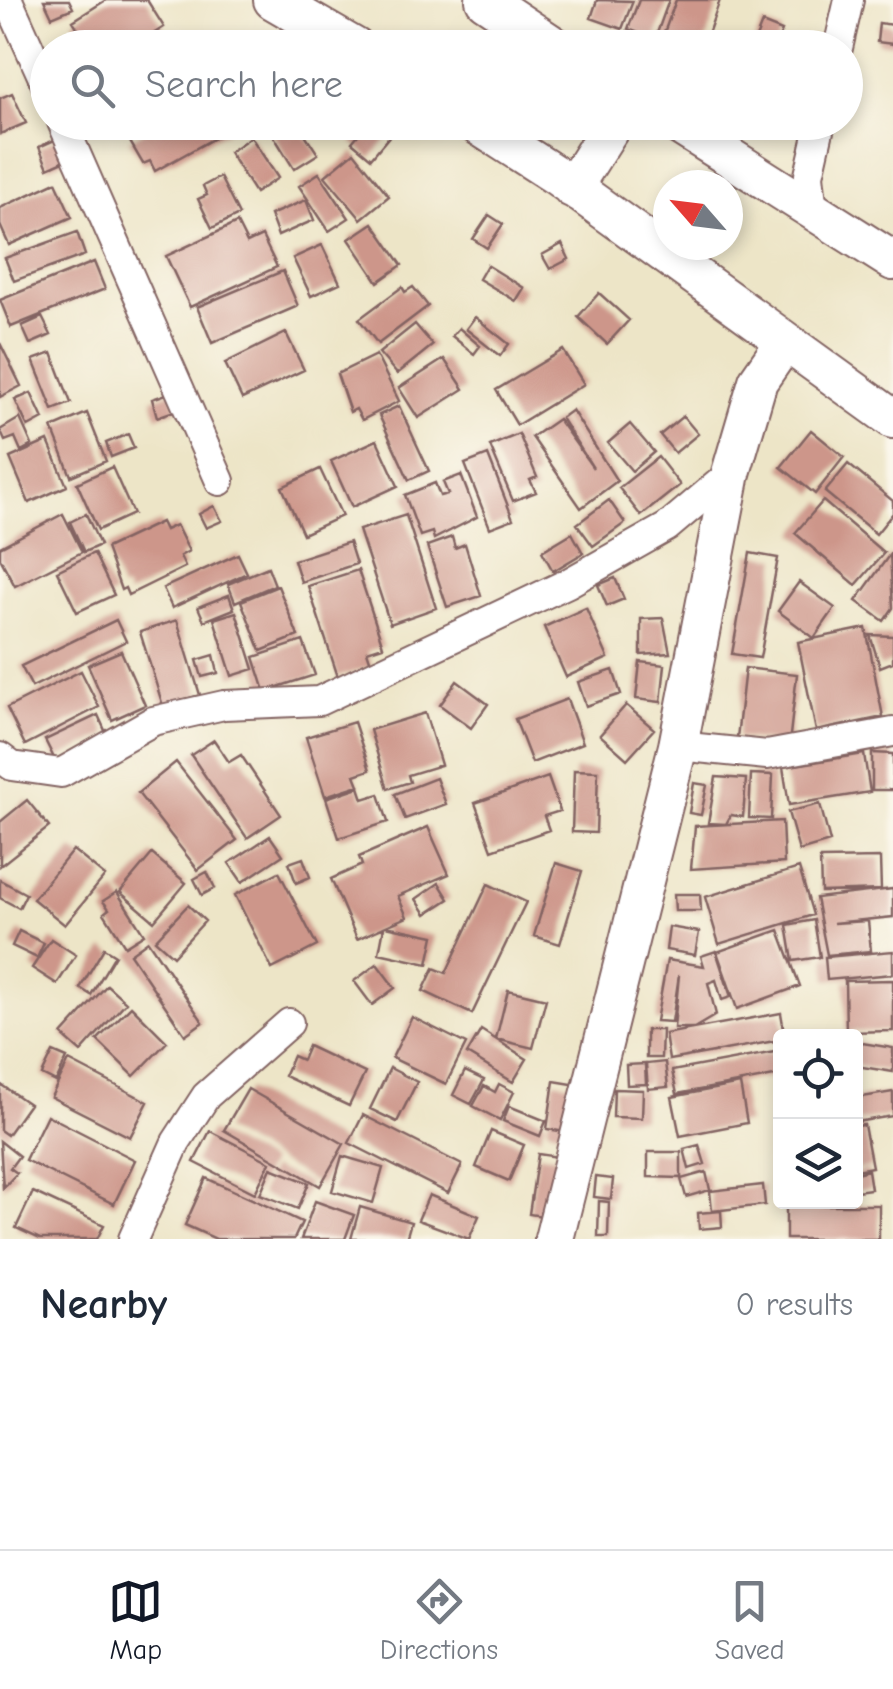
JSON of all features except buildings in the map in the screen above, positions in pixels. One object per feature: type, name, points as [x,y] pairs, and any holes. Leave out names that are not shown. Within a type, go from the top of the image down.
[{"type":"main road","points":[[273,0],[325,30]]},
{"type":"main road","points":[[485,0],[530,30]]},
{"type":"main road","points":[[500,140],[893,419]]},
{"type":"main road","points":[[572,188],[603,140]]},
{"type":"main road","points":[[702,140],[893,261]]},
{"type":"main road","points":[[554,1239],[678,746],[731,473],[758,381],[785,342]]},
{"type":"street","points":[[8,0],[30,48]]},
{"type":"street","points":[[842,30],[849,0]]},
{"type":"street","points":[[70,140],[220,481]]},
{"type":"street","points":[[814,211],[809,175],[817,140]]},
{"type":"street","points":[[0,756],[12,766],[61,773],[153,721],[224,704],[319,701],[568,583],[667,527],[731,473]]},
{"type":"street","points":[[678,746],[767,755],[893,732]]},
{"type":"street","points":[[133,1239],[176,1142],[206,1096],[289,1023]]}]
